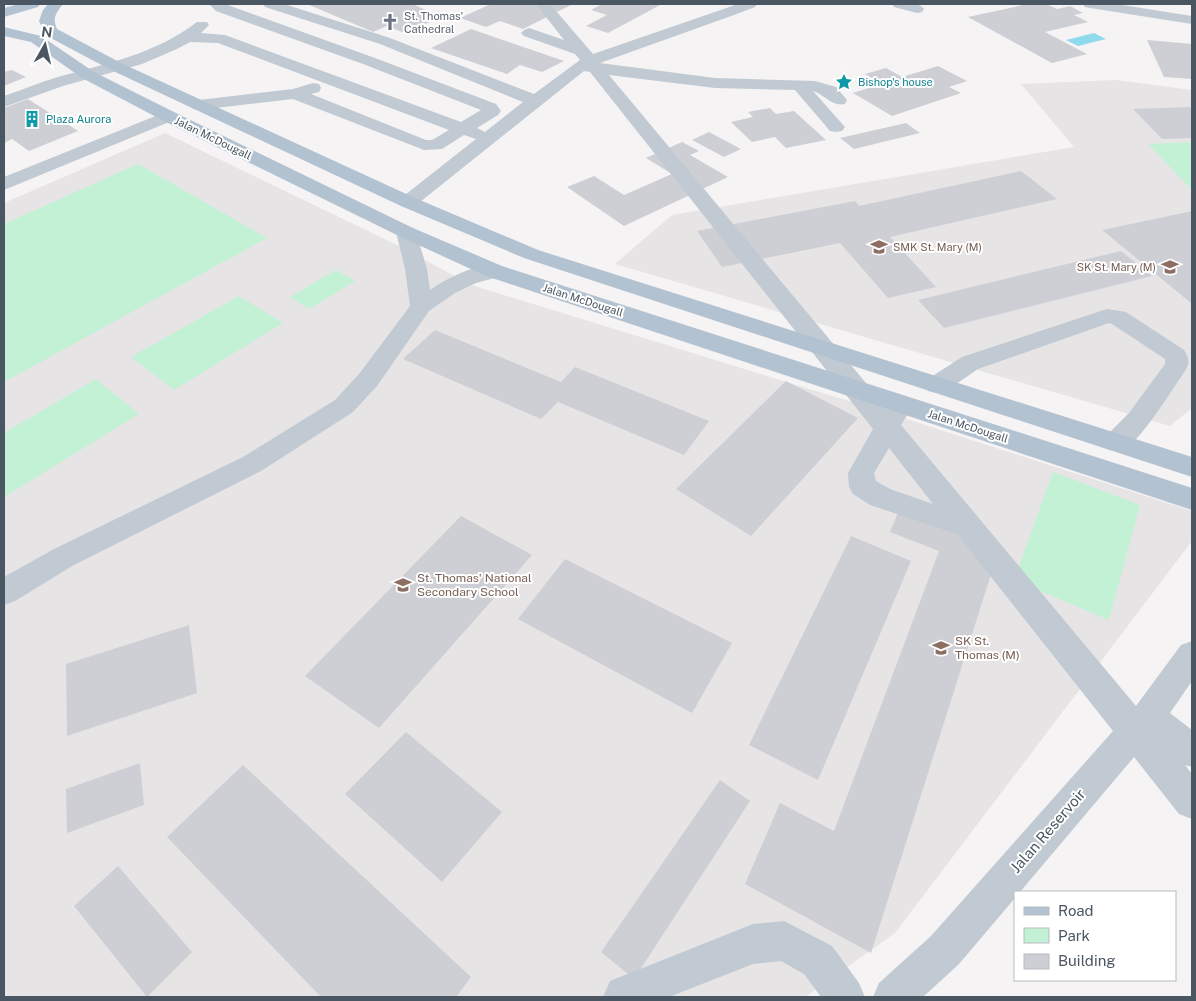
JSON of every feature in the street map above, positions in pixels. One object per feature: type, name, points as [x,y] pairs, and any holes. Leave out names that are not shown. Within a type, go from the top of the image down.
[{"type":"main road","points":[[4,13],[33,4]]},
{"type":"main road","name":"Jalan McDougall","points":[[56,4],[50,10],[46,21],[50,32],[117,67],[408,202],[531,254],[1192,467]]},
{"type":"main road","name":"Jalan McDougall","points":[[4,32],[36,38],[88,74],[168,116],[406,232],[494,271],[1192,499]]},
{"type":"street","points":[[270,4],[385,41],[536,102]]},
{"type":"street","points":[[543,4],[1192,801]]},
{"type":"street","points":[[408,202],[580,66],[600,57],[750,4]]},
{"type":"street","points":[[899,4],[917,9]]},
{"type":"street","points":[[1090,4],[1192,20]]},
{"type":"street","points":[[1133,4],[1192,13]]},
{"type":"street","points":[[4,102],[64,80],[117,67],[178,44],[222,5],[490,108],[492,112],[465,130],[436,145],[424,145],[296,94]]},
{"type":"street","points":[[529,33],[600,57]]},
{"type":"street","points":[[188,37],[220,38],[489,138]]},
{"type":"street","points":[[199,105],[296,94],[369,61],[436,61]]},
{"type":"street","points":[[580,66],[715,83],[815,86],[830,91],[839,100]]},
{"type":"street","points":[[799,85],[836,127]]},
{"type":"street","points":[[4,184],[168,116]]},
{"type":"street","points":[[406,232],[416,269],[421,306]]},
{"type":"street","points":[[4,592],[64,557],[252,464],[344,406],[368,380],[421,306],[447,288],[468,278],[494,271]]},
{"type":"street","points":[[937,384],[970,363],[1107,316],[1118,317],[1176,356],[1177,365],[1138,419],[1116,442]]},
{"type":"street","points":[[900,404],[861,473],[863,487],[880,497],[960,524]]},
{"type":"street","name":"Jalan Reservoir","points":[[893,997],[945,950],[1148,716],[1192,655]]},
{"type":"street","points":[[1148,716],[1192,751]]},
{"type":"street","points":[[624,995],[753,944],[784,941],[818,960],[845,997]]},
{"type":"shaded area","name":"SMK St. Mary (M)","points":[[1116,80],[1192,90],[1192,211],[1102,230],[1192,304],[1192,408],[1170,426],[615,264],[672,215],[1074,147],[1021,84]]},
{"type":"shaded area","name":"St. Thomas' National Secondary School","points":[[165,133],[401,247],[471,285],[891,414],[1192,511],[1192,541],[895,933],[805,997],[4,997],[4,203]]},
{"type":"green space","points":[[1192,142],[1192,190],[1148,144]]},
{"type":"green space","points":[[138,164],[267,238],[4,382],[4,224]]},
{"type":"green space","points":[[336,270],[355,281],[309,309],[290,297]]},
{"type":"green space","points":[[239,296],[283,323],[174,390],[131,357]]},
{"type":"green space","points":[[96,379],[139,414],[4,497],[4,433]]},
{"type":"green space","points":[[1053,472],[1140,505],[1109,620],[1014,580]]},
{"type":"water","points":[[1094,33],[1106,39],[1078,46],[1066,40]]},
{"type":"building","name":"St. Thomas' Cathedral","points":[[307,4],[413,4],[442,18],[402,32],[387,26],[373,32]]},
{"type":"building","points":[[491,4],[573,4],[523,29],[500,21],[486,27],[460,18]]},
{"type":"building","points":[[602,4],[662,4],[608,33],[586,26],[607,15],[591,10]]},
{"type":"building","points":[[1028,4],[1046,4],[1057,9],[1070,6],[1083,13],[1074,15],[1088,22],[1045,32],[1087,54],[1052,63],[968,17]]},
{"type":"building","points":[[471,29],[564,61],[542,72],[520,65],[507,74],[431,48]]},
{"type":"building","points":[[1147,40],[1192,44],[1192,79],[1164,77]]},
{"type":"building","points":[[938,66],[967,81],[949,87],[961,93],[892,116],[853,93],[882,84],[865,74],[886,68],[902,77]]},
{"type":"building","points":[[12,70],[26,77],[4,86],[4,72]]},
{"type":"building","name":"Plaza Aurora","points":[[28,99],[78,131],[29,151],[12,139],[4,143],[4,108]]},
{"type":"building","points":[[1190,107],[1192,110],[1192,138],[1162,139],[1133,109]]},
{"type":"building","points":[[770,108],[776,114],[794,111],[826,140],[786,148],[775,137],[752,142],[731,122],[753,117],[748,112]]},
{"type":"building","points":[[906,123],[920,133],[854,149],[840,138]]},
{"type":"building","points":[[709,132],[741,149],[724,157],[692,140]]},
{"type":"building","points":[[682,142],[699,151],[690,155],[728,177],[624,226],[567,187],[594,176],[624,195],[672,174],[646,158]]},
{"type":"building","points":[[1021,171],[1057,199],[890,237],[936,287],[888,298],[840,243],[722,267],[697,231],[855,201],[859,206]]},
{"type":"building","name":"SK St. Mary (M)","points":[[1192,211],[1192,304],[1102,230]]},
{"type":"building","points":[[1121,251],[1152,276],[944,328],[918,300]]},
{"type":"building","points":[[435,330],[561,382],[575,367],[709,421],[684,455],[558,402],[541,419],[403,359]]},
{"type":"building","points":[[786,381],[858,418],[751,536],[676,489]]},
{"type":"building","points":[[899,510],[999,549],[871,953],[745,884],[780,803],[834,831],[939,551],[890,532]]},
{"type":"building","points":[[461,516],[532,555],[379,728],[305,676]]},
{"type":"building","points":[[851,536],[911,561],[818,780],[749,745]]},
{"type":"building","points":[[565,559],[732,643],[692,713],[518,619]]},
{"type":"building","points":[[189,625],[197,693],[67,736],[66,664]]},
{"type":"building","points":[[406,732],[502,812],[442,882],[345,794]]},
{"type":"building","points":[[140,763],[144,805],[67,833],[66,789]]},
{"type":"building","points":[[243,765],[471,977],[456,997],[321,997],[167,837]]},
{"type":"building","points":[[720,780],[750,801],[634,979],[601,952]]},
{"type":"building","points":[[118,866],[192,952],[147,997],[74,906]]},
{"type":"place","name":"St. Thomas' Cathedral","points":[[390,22]]},
{"type":"place","name":"Bishop's house","points":[[844,82]]},
{"type":"place","name":"Plaza Aurora","points":[[32,119]]},
{"type":"place","name":"SMK St. Mary (M)","points":[[879,247]]},
{"type":"place","name":"SK St. Mary (M)","points":[[1170,267]]},
{"type":"place","name":"St. Thomas' National Secondary School","points":[[403,585]]},
{"type":"place","name":"SK St. Thomas (M)","points":[[941,648]]}]
